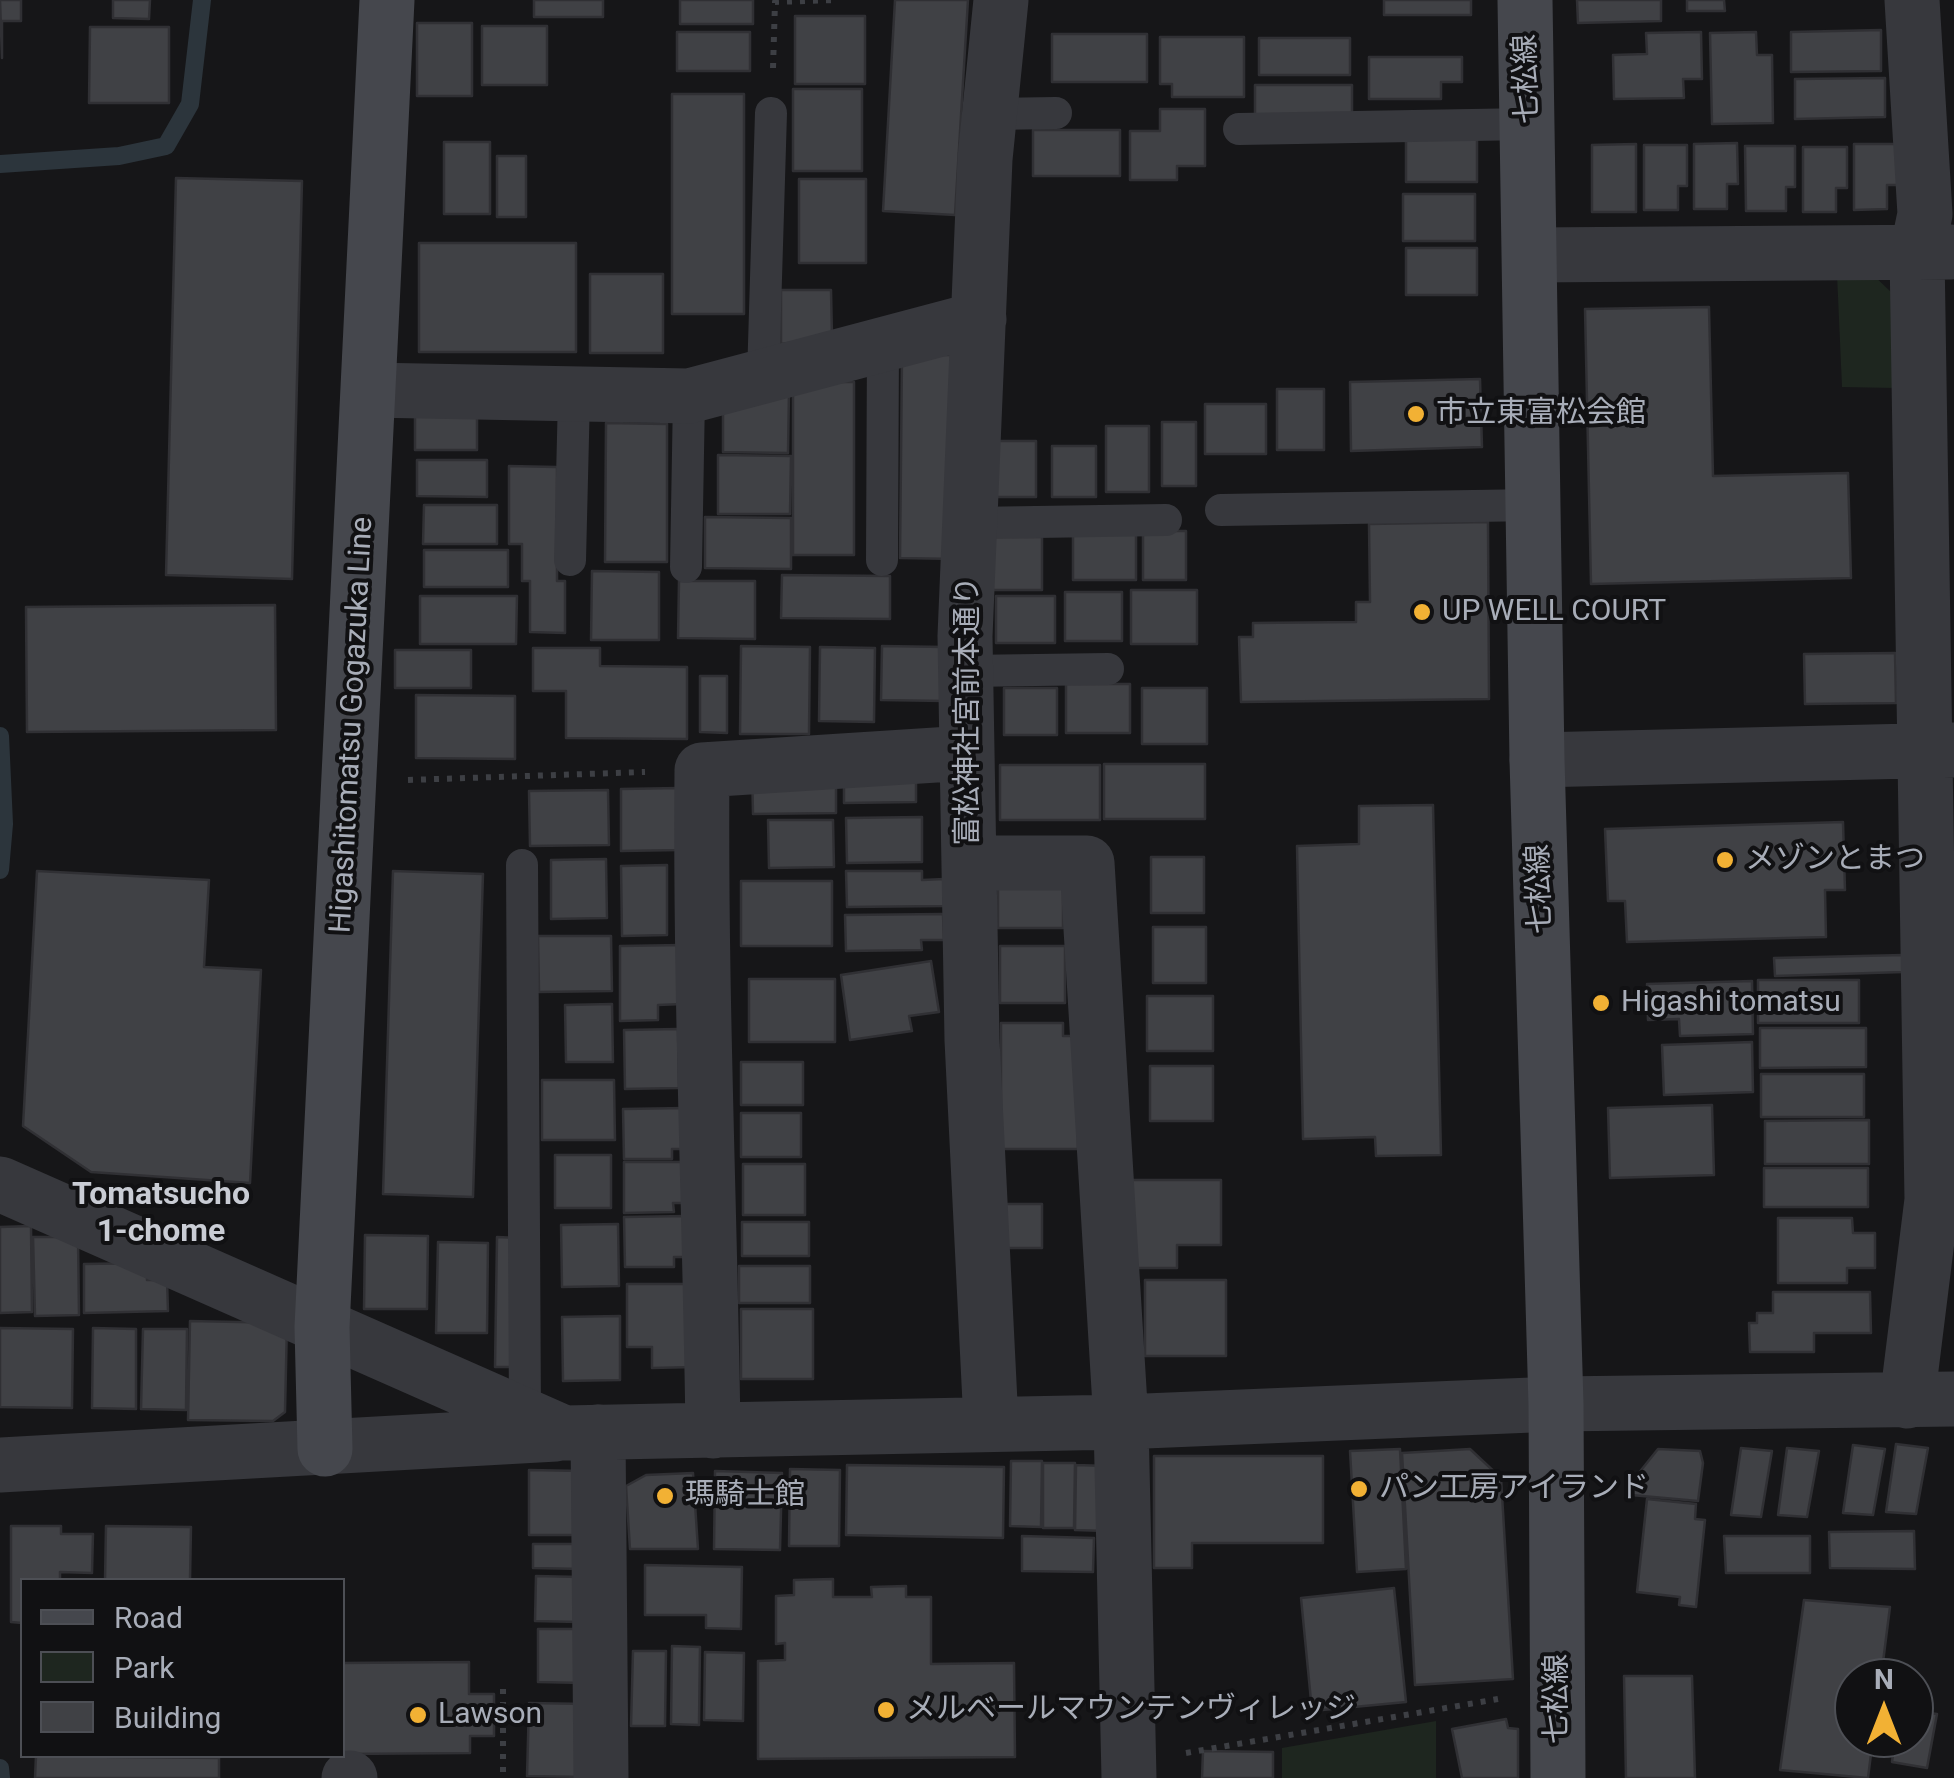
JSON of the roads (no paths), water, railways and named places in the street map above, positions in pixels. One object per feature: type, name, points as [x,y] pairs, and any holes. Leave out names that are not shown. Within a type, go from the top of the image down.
[{"type":"street","name":"Higashitomatsu Gogazuka Line","points":[[325,1449],[322,1327],[352,782],[387,0]]},
{"type":"street","name":"富松神社宮前本通り","points":[[991,1423],[972,1040],[966,671],[978,319],[1001,0]]},
{"type":"street","name":"七松線","points":[[1525,0],[1536,505],[1537,760],[1556,1404],[1558,1778]]},
{"type":"street","points":[[0,1465],[325,1449],[562,1427],[713,1430],[1120,1422],[1556,1404],[1930,1400],[1940,750],[1936,252],[1926,214],[1912,0]]},
{"type":"street","points":[[1530,255],[1936,252]]},
{"type":"street","points":[[369,390],[690,396],[978,319]]},
{"type":"street","points":[[1537,760],[1940,750]]},
{"type":"street","points":[[713,1430],[710,1176],[700,975],[702,770],[967,752]]},
{"type":"street","points":[[969,863],[1087,863],[1120,1422],[1148,1767]]},
{"type":"street","points":[[0,1184],[322,1327],[562,1427]]},
{"type":"street","points":[[562,1427],[601,1778]]},
{"type":"lane","points":[[762,377],[770,113]]},
{"type":"lane","points":[[991,114],[1056,113]]},
{"type":"lane","points":[[1239,129],[1529,124]]},
{"type":"lane","points":[[882,560],[883,344]]},
{"type":"lane","points":[[570,560],[574,396]]},
{"type":"lane","points":[[686,567],[690,396]]},
{"type":"lane","points":[[1220,510],[1536,505]]},
{"type":"lane","points":[[971,523],[1166,520]]},
{"type":"lane","points":[[966,671],[1108,669]]},
{"type":"lane","points":[[522,865],[562,1427]]},
{"type":"waterway","points":[[0,164],[119,156],[166,146],[190,104],[202,0]]},
{"type":"waterway","points":[[0,736],[4,824],[0,870]]},
{"type":"waterway","points":[[0,1768],[1,1778]]},
{"type":"place","name":"市立東富松会館","points":[[1416,414]]},
{"type":"place","name":"UP WELL COURT","points":[[1422,612]]},
{"type":"place","name":"メゾンとまつ","points":[[1725,860]]},
{"type":"place","name":"Higashi tomatsu","points":[[1601,1003]]},
{"type":"place","name":"パン工房アイランド","points":[[1359,1489]]},
{"type":"place","name":"瑪騎士館","points":[[665,1496]]},
{"type":"place","name":"メルベールマウンテンヴィレッジ","points":[[886,1710]]},
{"type":"place","name":"Lawson","points":[[418,1715]]},
{"type":"district","name":"Tomatsucho 1-chome","points":[[161,1214]]}]
